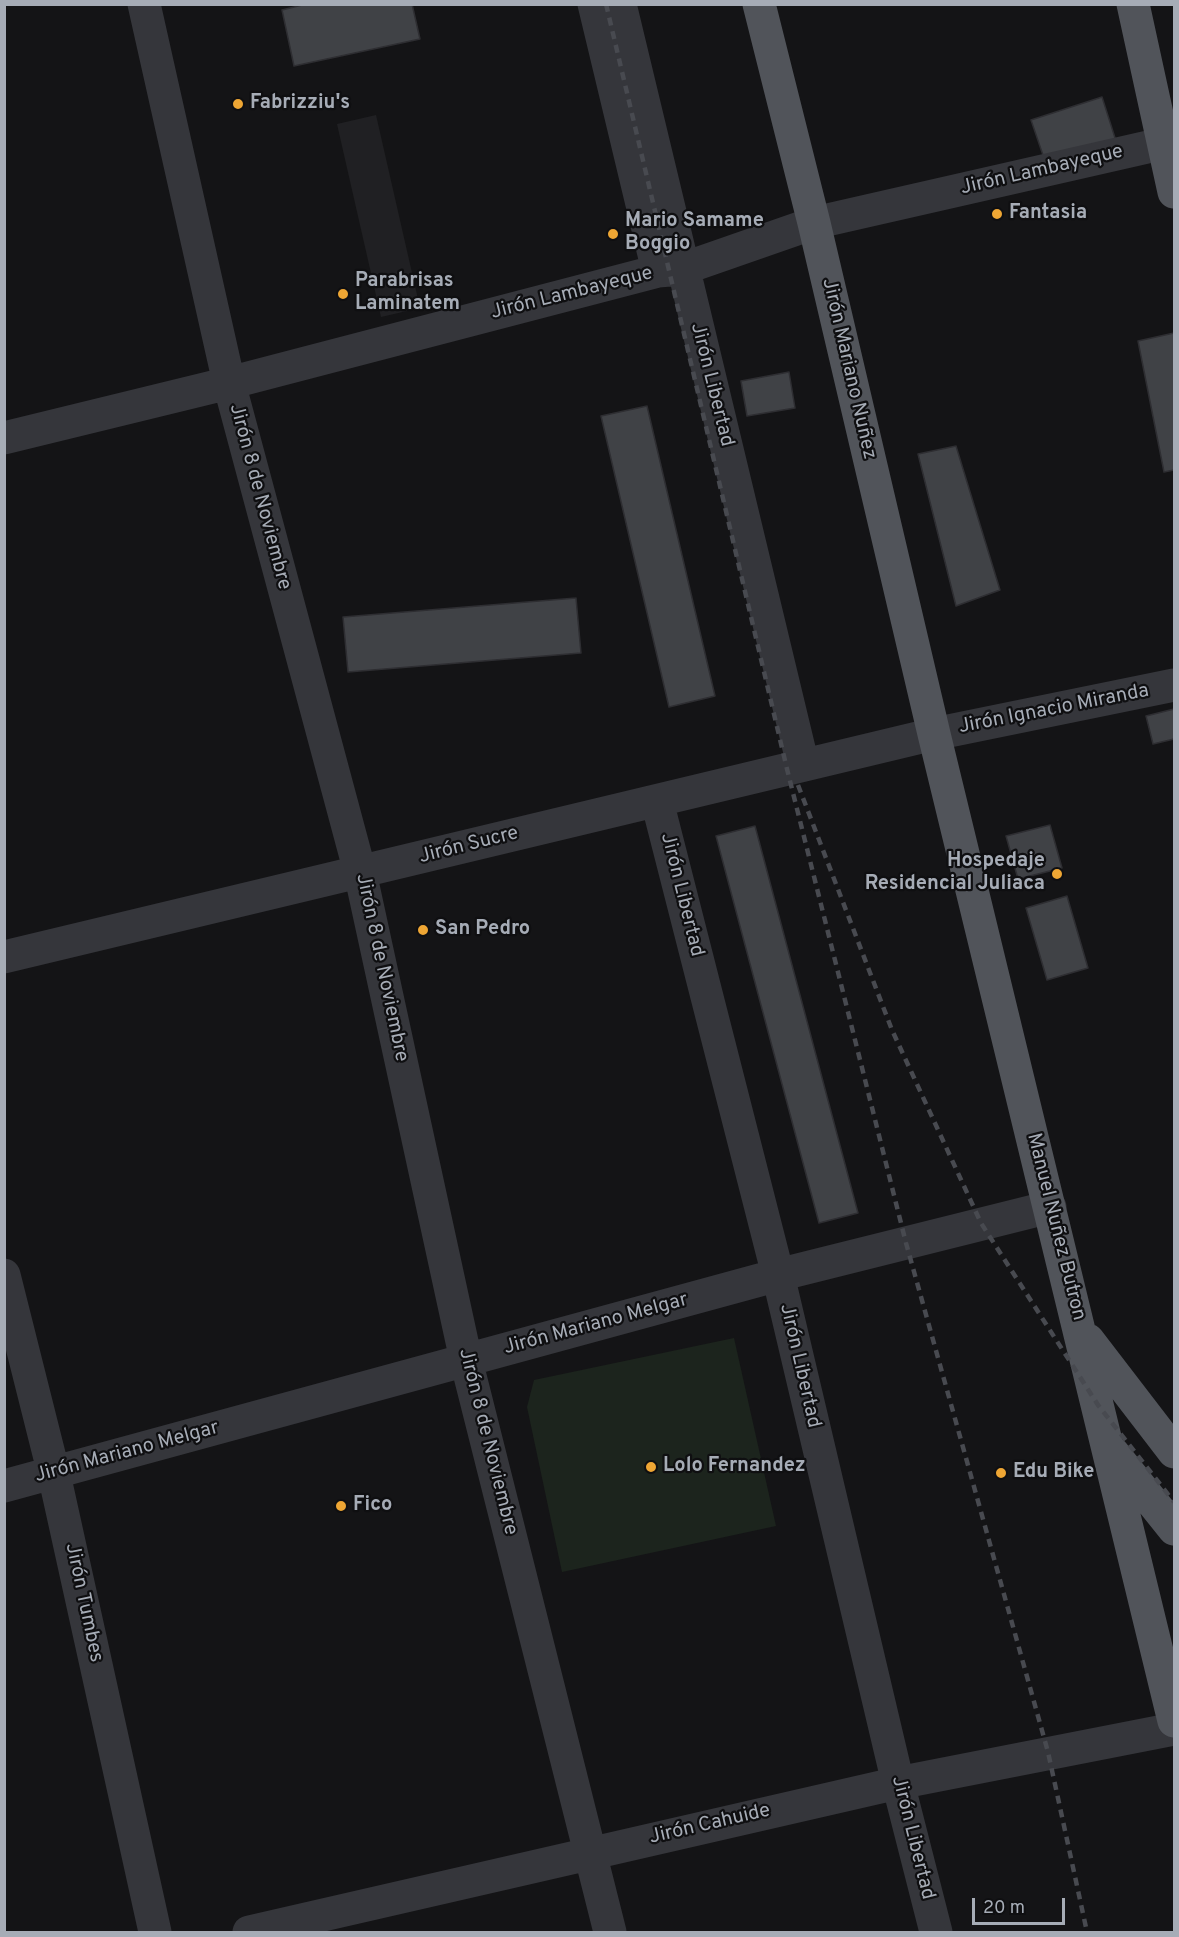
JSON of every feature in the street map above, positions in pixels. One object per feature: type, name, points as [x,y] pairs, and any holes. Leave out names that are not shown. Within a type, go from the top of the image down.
[{"type":"main road","name":"Jirón Mariano Nuñez","points":[[759,4],[814,223],[933,734]]},
{"type":"main road","points":[[1132,4],[1168,142],[1174,192]]},
{"type":"main road","name":"Manuel Nuñez Butron","points":[[933,734],[1082,1332],[1174,1721]]},
{"type":"main road","points":[[1082,1332],[1174,1452]]},
{"type":"main road","points":[[1108,1447],[1174,1529]]},
{"type":"street","name":"Jirón 8 de Noviembre","points":[[144,4],[229,383],[360,872],[466,1360],[610,1932]]},
{"type":"street","points":[[594,4],[670,270]]},
{"type":"street","name":"Jirón Libertad","points":[[620,4],[670,270],[803,765]]},
{"type":"street","name":"Jirón Lambayeque","points":[[4,438],[670,270],[814,223],[1168,142]]},
{"type":"street","name":"Jirón Ignacio Miranda","points":[[933,734],[1174,685]]},
{"type":"street","name":"Jirón Sucre","points":[[4,957],[933,734]]},
{"type":"street","name":"Jirón Libertad","points":[[657,801],[778,1275],[898,1783],[936,1932]]},
{"type":"street","name":"Jirón Mariano Melgar","points":[[4,1486],[778,1275],[1050,1207]]},
{"type":"street","name":"Jirón Tumbes","points":[[4,1275],[54,1474],[155,1932]]},
{"type":"street","name":"Jirón Cahuide","points":[[249,1932],[898,1783],[1174,1729]]},
{"type":"shaded area","points":[[376,115],[420,308],[381,317],[337,124]]},
{"type":"shaded area","name":"Lolo Fernandez","points":[[734,1338],[776,1526],[562,1572],[527,1407],[534,1380]]},
{"type":"building","points":[[306,4],[412,4],[420,39],[294,66],[282,10]]},
{"type":"building","points":[[1102,97],[1116,141],[1046,164],[1031,120]]},
{"type":"building","points":[[1174,333],[1174,470],[1164,472],[1138,341]]},
{"type":"building","points":[[789,372],[795,408],[747,416],[741,381]]},
{"type":"building","points":[[647,406],[715,696],[669,707],[601,416]]},
{"type":"building","points":[[956,446],[1000,590],[956,606],[918,454]]},
{"type":"building","points":[[576,598],[581,653],[348,672],[343,617]]},
{"type":"building","points":[[1174,709],[1174,739],[1153,744],[1146,716]]},
{"type":"building","points":[[1050,825],[1062,868],[1018,879],[1006,836]]},
{"type":"building","points":[[755,826],[858,1213],[819,1223],[716,836]]},
{"type":"building","points":[[1067,896],[1088,968],[1047,980],[1026,908]]},
{"type":"railway","points":[[606,4],[787,769],[906,1243],[1048,1752],[1087,1932]]},
{"type":"railway","points":[[798,785],[892,1030],[981,1223],[1098,1405],[1174,1502]]},
{"type":"place","name":"Fabrizziu's","points":[[238,104]]},
{"type":"place","name":"Fantasia","points":[[997,214]]},
{"type":"place","name":"Mario Samame Boggio","points":[[613,234]]},
{"type":"place","name":"Parabrisas Laminatem","points":[[343,294]]},
{"type":"place","name":"Hospedaje Residencial Juliaca","points":[[1057,874]]},
{"type":"place","name":"San Pedro","points":[[423,930]]},
{"type":"place","name":"Lolo Fernandez","points":[[651,1467]]},
{"type":"place","name":"Edu Bike","points":[[1001,1473]]},
{"type":"place","name":"Fico","points":[[341,1506]]}]
